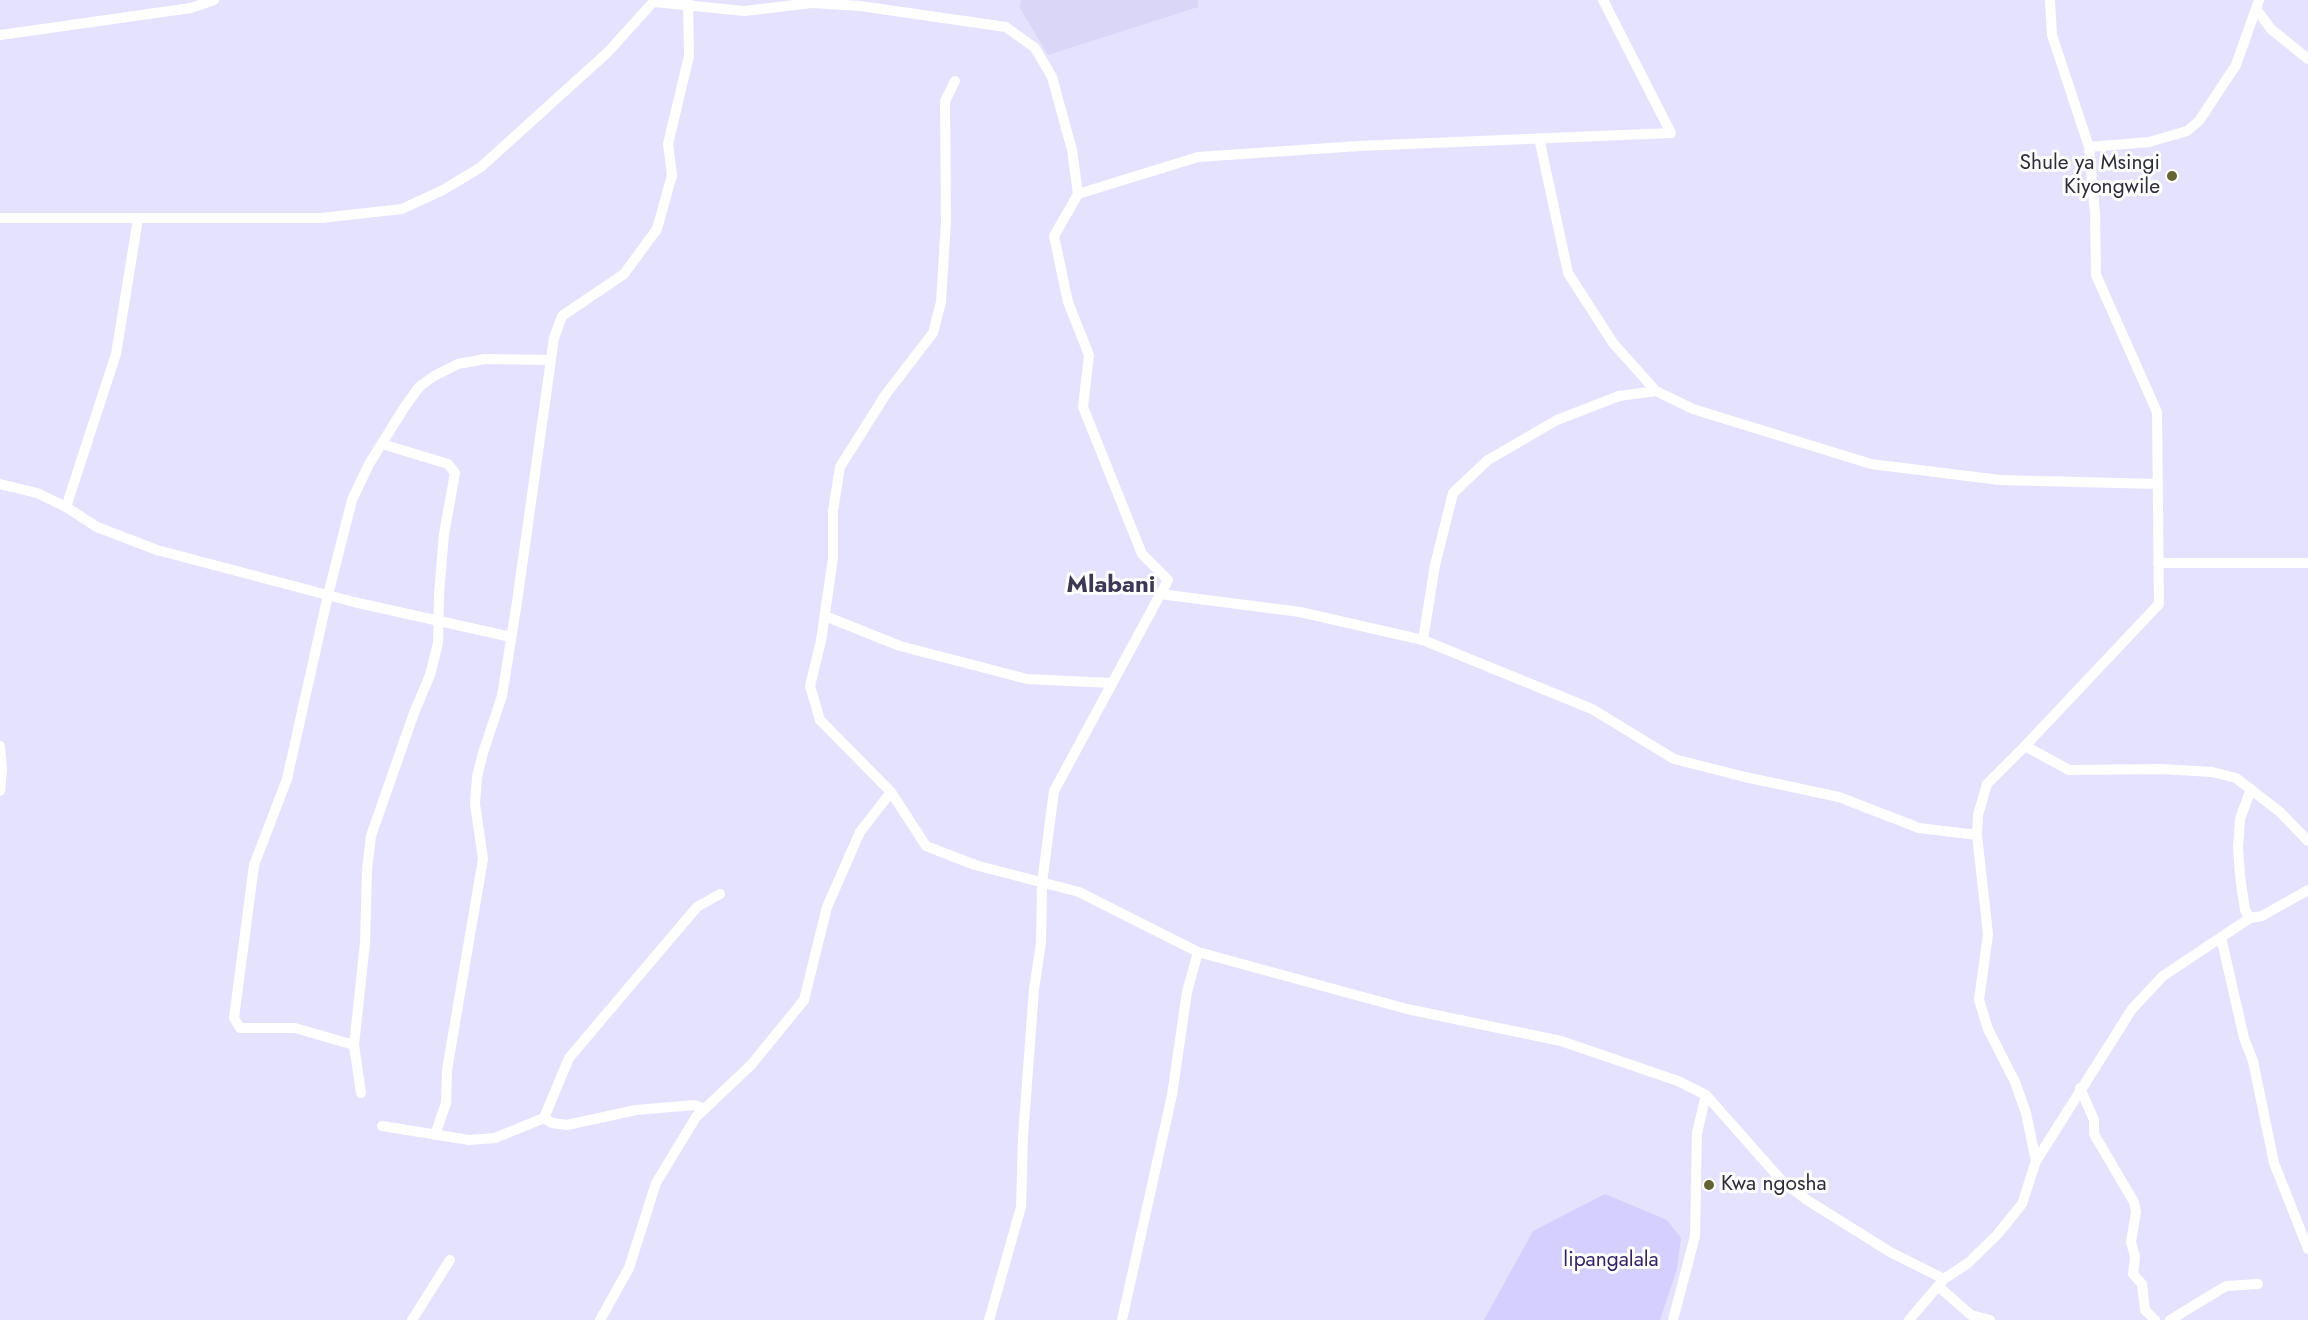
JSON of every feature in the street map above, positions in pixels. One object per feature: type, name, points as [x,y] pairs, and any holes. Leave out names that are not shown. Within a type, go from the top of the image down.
[{"type":"street","points":[[0,35],[191,8],[214,0]]},
{"type":"street","points":[[1078,194],[1198,157],[1359,146],[1671,133],[1603,0]]},
{"type":"street","points":[[2036,1161],[2019,1092],[1988,1029],[1979,1000],[1988,934],[1977,835],[1978,815],[1987,784],[2159,604],[2157,412],[2096,275],[2095,214],[2089,147],[2052,35],[2050,0]]},
{"type":"street","points":[[0,218],[321,218],[402,208],[443,190],[481,167],[608,52],[655,1],[744,11],[812,3],[861,6],[1006,27],[1035,48],[1052,77],[1072,150],[1078,194],[1054,236],[1068,302],[1089,355],[1083,407],[1142,554],[1168,580],[1054,791],[1042,883],[1041,943],[1034,989],[1023,1137],[1021,1207],[989,1320]]},
{"type":"street","points":[[435,1135],[446,1103],[447,1070],[483,860],[475,804],[477,777],[502,696],[554,338],[562,316],[624,274],[657,229],[672,175],[668,144],[689,56],[688,3]]},
{"type":"street","points":[[2089,147],[2149,142],[2187,131],[2199,121],[2236,65],[2258,5]]},
{"type":"street","points":[[2258,5],[2271,29],[2308,59]]},
{"type":"street","points":[[955,81],[945,101],[945,220],[941,302],[933,333],[886,394],[840,467],[833,511],[833,558],[825,616],[810,686],[820,720],[891,792],[926,846],[975,865],[1079,892],[1198,952],[1407,1009],[1561,1041],[1678,1081],[1706,1095],[1782,1181],[1841,1223],[1941,1282],[1971,1315],[1990,1320]]},
{"type":"street","points":[[1539,138],[1568,273],[1613,343],[1656,391],[1693,409],[1871,464],[2000,480],[2158,484]]},
{"type":"street","points":[[66,507],[116,354],[138,219]]},
{"type":"street","points":[[354,1045],[295,1028],[240,1028],[234,1018],[254,865],[287,779],[328,595],[352,500],[369,464],[419,387],[434,376],[458,364],[485,359],[551,360]]},
{"type":"street","points":[[1423,640],[1435,564],[1453,493],[1488,460],[1557,420],[1619,396],[1656,391]]},
{"type":"street","points":[[361,1093],[354,1045],[365,943],[367,870],[371,836],[430,675],[438,644],[444,534],[455,473],[448,464],[382,444]]},
{"type":"street","points":[[0,483],[37,493],[66,507],[97,527],[157,550],[328,595],[511,637]]},
{"type":"street","points":[[2158,562],[2308,563]]},
{"type":"street","points":[[1160,594],[1300,612],[1423,640],[1592,709],[1674,759],[1839,797],[1919,828],[1977,835]]},
{"type":"street","points":[[825,616],[900,646],[1027,679],[1112,683]]},
{"type":"street","points":[[0,746],[2,770],[0,791]]},
{"type":"street","points":[[2025,746],[2069,770],[2212,772],[2236,778],[2280,812],[2308,841]]},
{"type":"street","points":[[2250,918],[2245,910],[2238,848],[2240,819],[2251,789]]},
{"type":"street","points":[[600,1320],[628,1268],[656,1183],[696,1117],[751,1065],[804,1000],[827,907],[860,832],[891,792]]},
{"type":"street","points":[[1909,1320],[1941,1282],[1968,1263],[1990,1242],[2022,1204],[2036,1161],[2132,1009],[2163,976],[2250,918],[2262,916],[2308,890]]},
{"type":"street","points":[[382,1126],[469,1140],[495,1138],[544,1118],[569,1058],[697,907],[720,894]]},
{"type":"street","points":[[2221,937],[2244,1038],[2253,1061],[2274,1163],[2308,1249]]},
{"type":"street","points":[[1122,1320],[1172,1095],[1187,992],[1198,952]]},
{"type":"street","points":[[2080,1088],[2094,1120],[2094,1134],[2134,1202],[2136,1212],[2131,1242],[2134,1257],[2133,1274],[2142,1284],[2145,1310],[2155,1320]]},
{"type":"street","points":[[1673,1320],[1695,1236],[1697,1133],[1706,1095]]},
{"type":"street","points":[[544,1118],[552,1123],[567,1125],[636,1110],[694,1105],[705,1109]]},
{"type":"street","points":[[412,1320],[450,1260]]},
{"type":"street","points":[[2170,1320],[2226,1286],[2258,1284]]},
{"type":"shaded area","points":[[1021,0],[1198,0],[1198,7],[1048,55],[1020,8]]},
{"type":"green space","name":"lipangalala","points":[[1605,1194],[1667,1220],[1681,1238],[1677,1269],[1660,1320],[1484,1320],[1533,1231]]},
{"type":"place","name":"Shule ya Msingi Kiyongwile","points":[[2172,176]]},
{"type":"place","name":"Kwa ngosha","points":[[1709,1185]]},
{"type":"district","name":"Mlabani","points":[[1111,586]]}]
